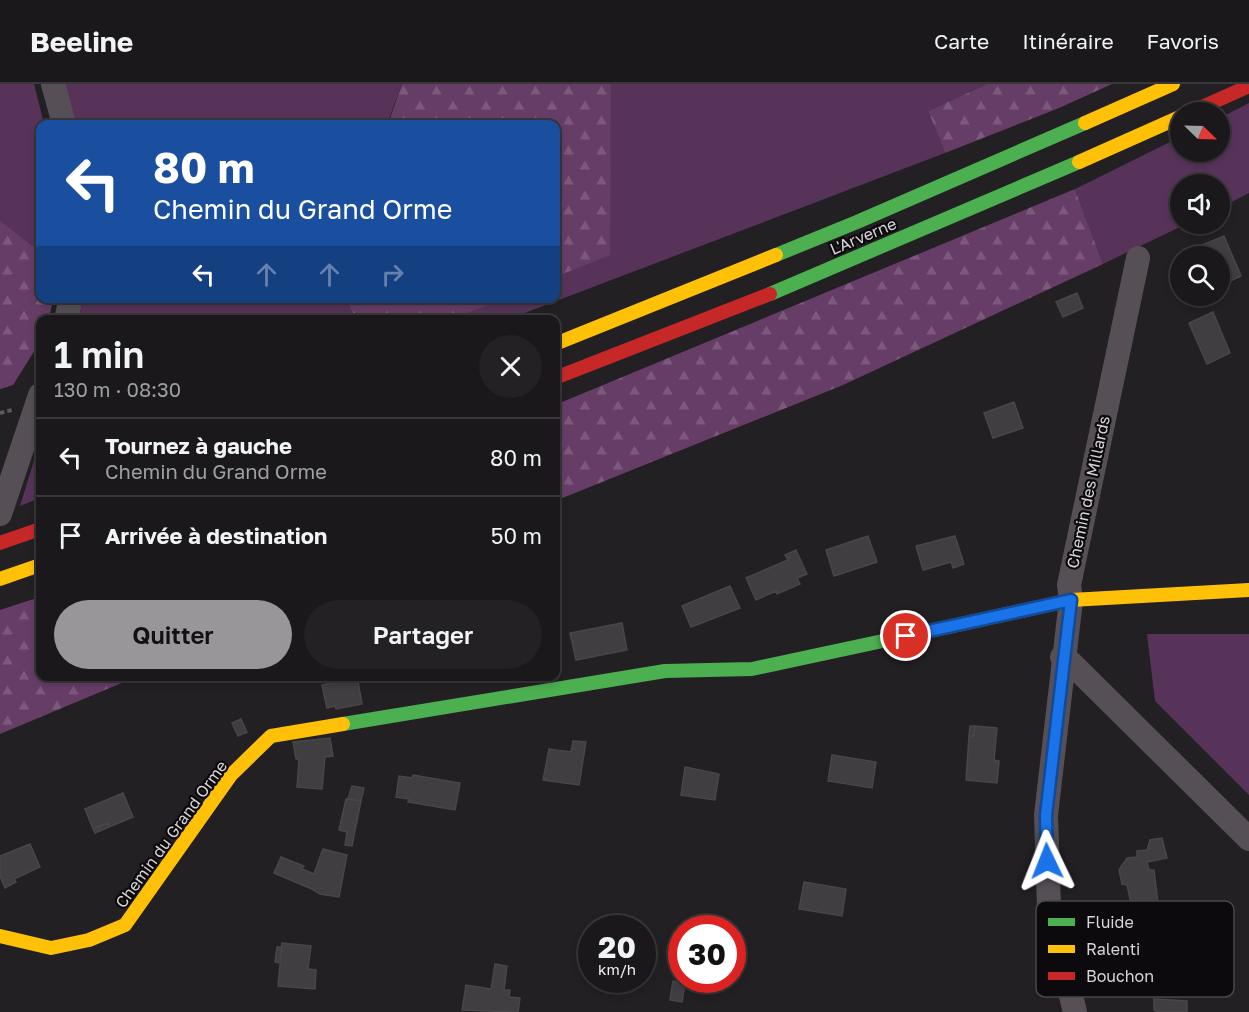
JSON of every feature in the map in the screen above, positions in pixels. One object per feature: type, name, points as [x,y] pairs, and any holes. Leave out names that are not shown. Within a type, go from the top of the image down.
[{"type":"main road","name":"L'Arverne","points":[[560,342],[857,222],[1173,84]]},
{"type":"main road","points":[[1213,102],[1249,86]]},
{"type":"main road","name":"L'Arverne","points":[[560,376],[867,253],[1170,121]]},
{"type":"main road","points":[[0,543],[36,531]]},
{"type":"main road","points":[[0,579],[36,566]]},
{"type":"main road","name":"Chemin du Grand Orme","points":[[0,936],[51,948],[89,940],[125,925],[231,775],[271,736],[665,671],[752,669],[1071,600],[1249,590]]},
{"type":"street","points":[[53,84],[63,120]]},
{"type":"street","name":"Chemin des Millards","points":[[1049,901],[1046,815],[1062,657],[1071,600],[1069,585],[1138,258]]},
{"type":"street","points":[[0,514],[36,407]]},
{"type":"street","points":[[1062,657],[1080,671],[1249,839]]},
{"type":"street","name":"Chemin des Millards","points":[[1071,997],[1075,1012]]},
{"type":"shaded area","points":[[0,84],[34,84],[43,120],[36,120],[36,249],[0,220]]},
{"type":"shaded area","points":[[59,84],[402,84],[388,120],[66,120]]},
{"type":"shaded area","points":[[611,84],[987,84],[928,111],[945,153],[560,300],[560,271],[609,249]]},
{"type":"shaded area","points":[[1249,103],[1249,193],[1230,203],[1230,174],[1170,174],[1170,232],[1103,264],[1075,189],[1170,142],[1170,162],[1230,162],[1230,113]]},
{"type":"shaded area","points":[[83,303],[347,303],[354,315],[79,315]]},
{"type":"shaded area","points":[[487,303],[551,303],[520,315],[459,315]]},
{"type":"shaded area","points":[[36,454],[36,500],[20,506]]},
{"type":"shaded area","points":[[1147,634],[1249,634],[1249,795],[1155,701]]},
{"type":"green space","points":[[402,84],[611,84],[610,255],[560,275],[560,120],[389,120]]},
{"type":"green space","points":[[987,84],[1112,84],[1059,108],[945,153],[928,111]]},
{"type":"green space","points":[[1075,189],[1103,264],[843,385],[560,499],[560,403]]},
{"type":"green space","points":[[0,220],[36,249],[36,303],[52,303],[50,315],[36,315],[36,348],[13,385],[0,389]]},
{"type":"green space","points":[[347,303],[493,303],[462,315],[354,315]]},
{"type":"green space","points":[[36,598],[36,681],[126,681],[0,734],[0,610]]},
{"type":"building","points":[[1224,236],[1228,246],[1200,246]]},
{"type":"building","points":[[1230,250],[1241,276],[1230,281]]},
{"type":"building","points":[[1077,293],[1083,308],[1063,317],[1056,302]]},
{"type":"building","points":[[1213,312],[1230,353],[1207,364],[1189,323]]},
{"type":"building","points":[[1014,402],[1023,428],[993,438],[984,413]]},
{"type":"building","points":[[868,536],[877,562],[834,576],[826,550]]},
{"type":"building","points":[[955,536],[964,564],[953,568],[951,562],[923,570],[916,546]]},
{"type":"building","points":[[796,550],[807,574],[797,578],[800,584],[756,600],[746,578],[788,560],[785,555]]},
{"type":"building","points":[[730,586],[740,608],[691,627],[682,606]]},
{"type":"building","points":[[622,623],[627,650],[576,660],[570,633]]},
{"type":"building","points":[[330,681],[358,681],[362,704],[336,709],[335,706],[327,708],[322,685],[330,683]]},
{"type":"building","points":[[241,719],[247,732],[238,736],[232,723]]},
{"type":"building","points":[[970,726],[975,726],[974,736],[969,736]]},
{"type":"building","points":[[975,726],[997,728],[994,760],[999,761],[997,783],[966,780],[969,736],[974,736]]},
{"type":"building","points":[[330,738],[333,756],[325,757],[322,789],[297,787],[299,760],[296,759],[293,742]]},
{"type":"building","points":[[573,741],[586,742],[579,785],[543,780],[549,749],[571,752]]},
{"type":"building","points":[[832,755],[876,762],[872,788],[828,781]]},
{"type":"building","points":[[685,767],[719,774],[715,800],[681,795]]},
{"type":"building","points":[[413,775],[460,783],[455,810],[408,802],[409,799],[396,797],[399,776],[412,778]]},
{"type":"building","points":[[352,786],[364,788],[361,801],[348,799]]},
{"type":"building","points":[[123,793],[133,817],[109,827],[108,823],[93,829],[85,809]]},
{"type":"building","points":[[346,799],[361,801],[352,846],[345,845],[347,832],[339,830]]},
{"type":"building","points":[[108,823],[109,827],[95,833],[93,829]]},
{"type":"building","points":[[1162,838],[1167,858],[1147,862],[1149,870],[1154,870],[1158,901],[1130,901],[1127,885],[1122,884],[1119,870],[1127,858],[1137,857],[1137,851],[1147,850],[1150,840]]},
{"type":"building","points":[[30,844],[40,867],[14,879],[16,882],[5,888],[0,876],[0,856]]},
{"type":"building","points":[[323,849],[347,855],[339,897],[320,894],[274,873],[281,857],[304,866],[302,869],[314,874]]},
{"type":"building","points":[[804,882],[846,889],[842,916],[799,909]]},
{"type":"building","points":[[282,943],[311,946],[308,969],[316,970],[315,989],[278,986]]},
{"type":"building","points":[[277,947],[282,947],[280,963],[275,962]]},
{"type":"building","points":[[495,964],[507,966],[504,990],[510,990],[509,997],[520,998],[518,1012],[462,1010],[466,985],[491,989]]},
{"type":"building","points":[[671,993],[683,993],[682,1002],[670,1000]]},
{"type":"building","points":[[1154,999],[1187,1001],[1187,1012],[1158,1012],[1154,1010]]},
{"type":"traffic: fast","points":[[776,255],[1085,123]]},
{"type":"traffic: fast","points":[[770,294],[1079,162]]},
{"type":"traffic: fast","points":[[343,724],[665,671],[752,669],[934,630]]},
{"type":"traffic: slow","points":[[1085,123],[1173,84]]},
{"type":"traffic: slow","points":[[1079,162],[1170,121]]},
{"type":"traffic: slow","points":[[560,342],[776,255]]},
{"type":"traffic: slow","points":[[0,579],[36,566]]},
{"type":"traffic: slow","points":[[934,630],[1071,600],[1249,590]]},
{"type":"traffic: slow","points":[[0,936],[51,948],[89,940],[125,925],[231,775],[271,736],[343,724]]},
{"type":"traffic: jam","points":[[1213,102],[1249,86]]},
{"type":"traffic: jam","points":[[560,376],[770,294]]},
{"type":"traffic: jam","points":[[0,543],[36,530]]},
{"type":"route","points":[[906,636],[1071,600],[1062,657],[1046,815],[1047,861]]}]
